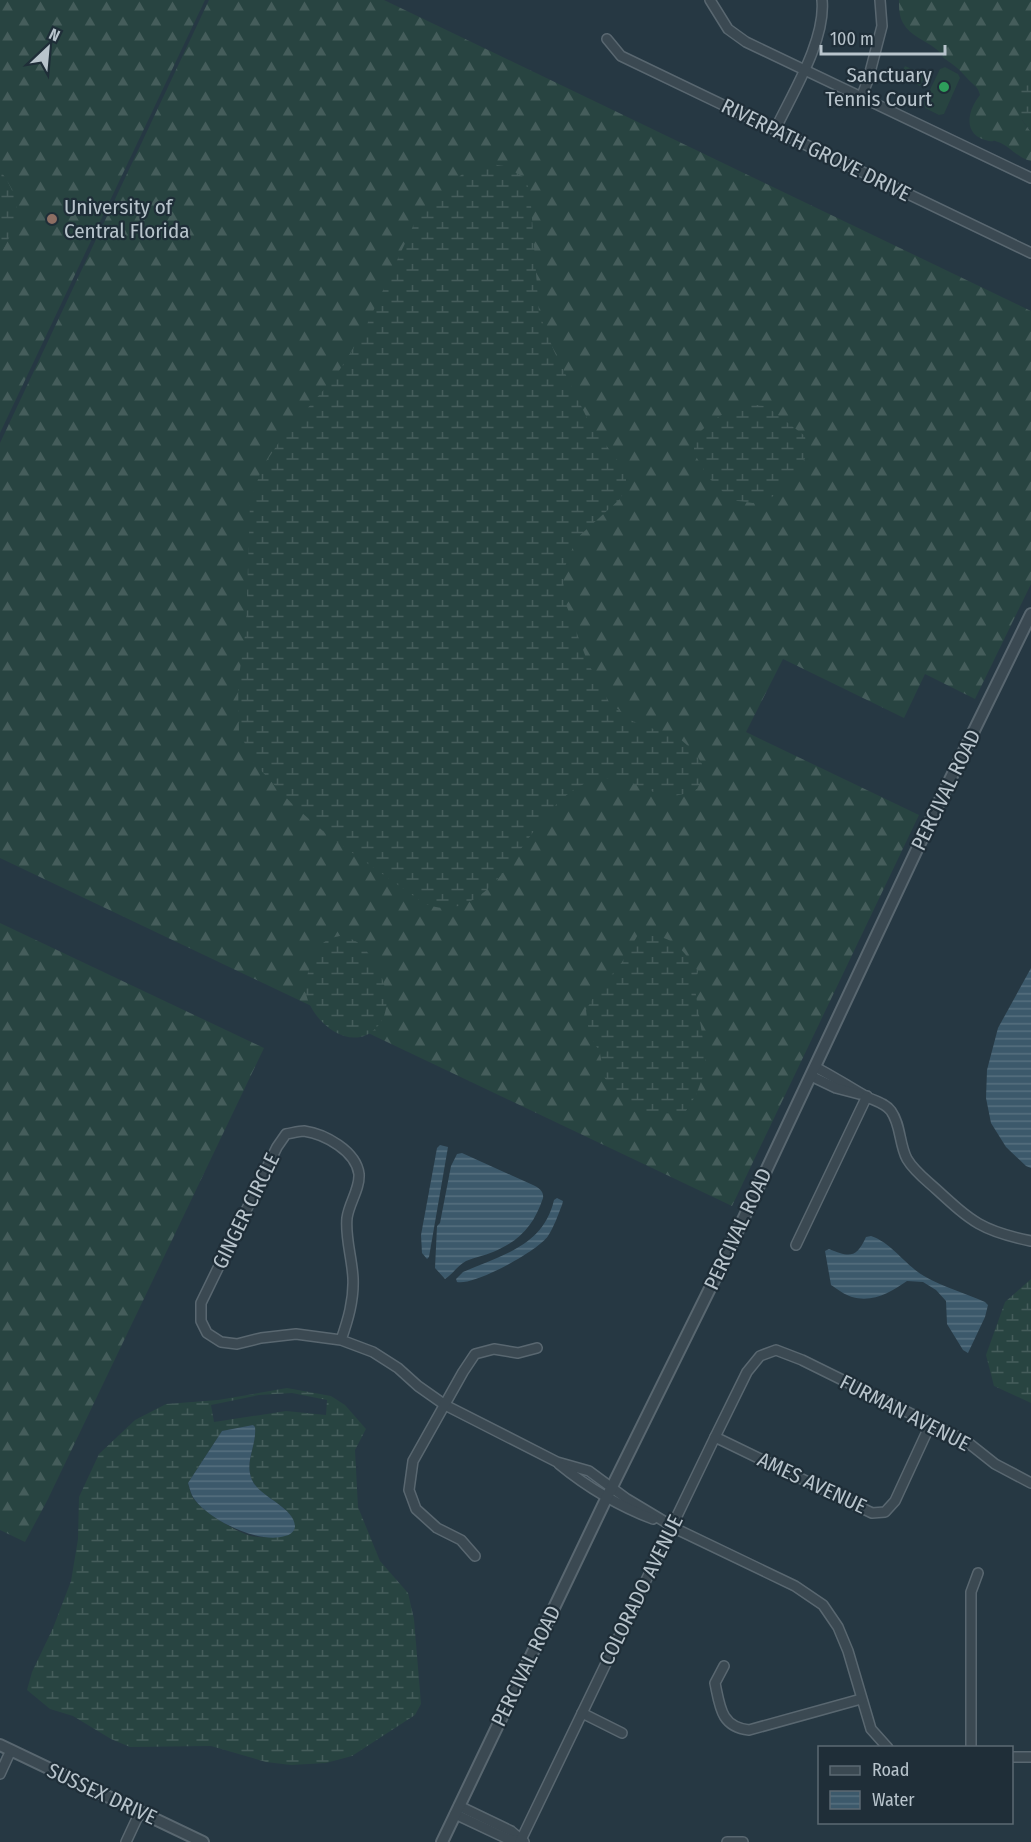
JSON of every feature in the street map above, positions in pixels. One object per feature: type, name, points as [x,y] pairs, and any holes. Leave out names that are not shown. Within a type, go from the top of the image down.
[{"type":"street","points":[[710,0],[728,29],[746,42],[1031,178]]},
{"type":"street","points":[[775,130],[813,50],[821,27],[822,0]]},
{"type":"street","points":[[861,98],[882,26],[880,0]]},
{"type":"street","name":"RIVERPATH GROVE DRIVE","points":[[607,39],[621,56],[1031,253]]},
{"type":"street","name":"PERCIVAL ROAD","points":[[442,1842],[612,1486],[724,1260],[938,804],[1031,614]]},
{"type":"street","points":[[813,1071],[867,1096],[890,1111],[896,1122],[905,1156],[912,1167],[966,1218],[1001,1235],[1031,1241]]},
{"type":"street","points":[[796,1245],[867,1096]]},
{"type":"street","name":"GINGER CIRCLE","points":[[302,1131],[315,1134],[342,1147],[354,1158],[359,1172],[347,1218],[353,1279],[352,1306],[342,1340],[296,1334],[261,1338],[237,1344],[221,1342],[207,1333],[201,1321],[201,1303],[277,1147],[286,1134],[302,1131]]},
{"type":"street","points":[[342,1340],[373,1352],[398,1368],[445,1405],[557,1462],[589,1471],[627,1499],[672,1526],[795,1586],[822,1605],[838,1627],[848,1651],[871,1729],[886,1746]]},
{"type":"street","points":[[475,1556],[461,1540],[437,1528],[416,1509],[409,1491],[412,1461],[475,1354],[494,1348],[518,1353],[537,1348]]},
{"type":"street","name":"FURMAN AVENUE","points":[[776,1350],[802,1360],[966,1441],[995,1464],[1031,1483]]},
{"type":"street","name":"COLORADO AVENUE","points":[[522,1842],[747,1372],[760,1356],[776,1350]]},
{"type":"street","name":"AMES AVENUE","points":[[715,1437],[872,1513],[885,1512],[895,1500],[931,1424]]},
{"type":"street","points":[[557,1462],[579,1480],[607,1497],[639,1514],[672,1526]]},
{"type":"street","points":[[971,1746],[971,1592],[978,1573]]},
{"type":"street","points":[[724,1666],[714,1683],[721,1714],[736,1728],[749,1730],[861,1700]]},
{"type":"street","points":[[582,1713],[622,1733]]},
{"type":"street","name":"SUSSEX DRIVE","points":[[0,1745],[203,1842]]},
{"type":"street","points":[[0,1774],[11,1750]]},
{"type":"street","points":[[1013,1757],[1031,1757]]},
{"type":"street","points":[[457,1810],[508,1839],[522,1842]]},
{"type":"street","points":[[126,1842],[140,1812]]},
{"type":"street","points":[[728,1842],[743,1842]]},
{"type":"green space","name":"University of Central Florida","points":[[0,0],[205,0],[0,433]]},
{"type":"green space","points":[[209,0],[384,0],[1031,311],[1031,584],[975,699],[925,674],[904,718],[783,659],[746,732],[919,815],[732,1206],[0,858],[0,443]]},
{"type":"green space","points":[[899,0],[1031,0],[1031,71],[1022,120],[1031,132],[1031,161],[1002,144],[974,134],[970,115],[980,95],[978,89],[937,50],[906,27],[901,18]]},
{"type":"green space","points":[[905,66],[925,75],[920,86],[899,76]]},
{"type":"green space","name":"Sanctuary Tennis Court","points":[[945,67],[958,74],[960,78],[944,114],[939,115],[925,108],[924,102],[940,69]]},
{"type":"green space","points":[[1031,71],[1031,132],[1022,120],[1018,94]]},
{"type":"green space","points":[[491,164],[504,166],[525,178],[530,192],[539,313],[554,351],[590,424],[621,465],[626,479],[626,488],[620,499],[577,538],[563,571],[564,599],[588,663],[609,702],[634,722],[679,738],[695,752],[702,764],[703,777],[697,789],[670,796],[621,780],[606,778],[591,781],[570,793],[551,810],[502,874],[485,891],[465,903],[441,908],[425,904],[330,837],[294,806],[254,763],[239,731],[238,683],[246,628],[250,502],[262,468],[283,436],[335,377],[362,335],[415,222],[462,174]]},
{"type":"green space","points":[[0,170],[13,193],[16,213],[12,232],[0,255]]},
{"type":"green space","points":[[748,404],[766,406],[805,436],[807,455],[794,477],[772,497],[753,503],[731,500],[708,477],[694,453],[694,438],[706,426],[725,413]]},
{"type":"green space","points":[[0,923],[264,1048],[48,1499],[25,1542],[0,1530]]},
{"type":"green space","points":[[639,933],[668,939],[680,948],[698,971],[695,989],[705,1053],[705,1071],[696,1095],[684,1114],[635,1112],[617,1095],[604,1077],[600,1053],[589,1033],[586,1010],[622,962]]},
{"type":"green space","points":[[340,936],[355,941],[365,950],[379,970],[386,994],[383,1017],[377,1027],[367,1035],[356,1038],[345,1036],[324,1024],[309,1004],[306,993],[307,975],[318,949],[327,940]]},
{"type":"green space","points":[[1031,1279],[1031,1403],[994,1386],[986,1355],[1005,1302]]},
{"type":"green space","points":[[287,1388],[331,1396],[345,1405],[366,1429],[355,1450],[358,1507],[380,1561],[408,1593],[414,1619],[421,1704],[415,1715],[352,1756],[326,1763],[291,1765],[266,1762],[211,1746],[130,1747],[111,1739],[73,1716],[50,1709],[27,1690],[32,1672],[53,1628],[71,1581],[78,1539],[79,1497],[99,1454],[135,1420],[166,1404],[218,1400]],"holes":[[[292,1393],[327,1400],[326,1415],[286,1411],[214,1422],[211,1405],[259,1395]],[[253,1425],[255,1434],[249,1468],[250,1475],[258,1488],[291,1516],[294,1523],[293,1531],[267,1537],[251,1536],[219,1520],[202,1508],[192,1496],[188,1483],[222,1431]]]},
{"type":"water","points":[[1031,968],[1031,1168],[1006,1147],[991,1123],[986,1098],[987,1070],[998,1028]]},
{"type":"water","points":[[440,1145],[448,1147],[427,1259],[422,1253],[421,1235],[437,1148]]},
{"type":"water","points":[[462,1153],[535,1186],[542,1192],[543,1198],[530,1224],[511,1243],[466,1261],[445,1279],[435,1268],[437,1226],[440,1223],[451,1166],[457,1154]]},
{"type":"water","points":[[557,1198],[563,1201],[562,1205],[548,1236],[542,1242],[491,1273],[477,1279],[457,1282],[456,1279],[463,1272],[506,1254],[530,1239],[540,1229]]},
{"type":"water","points":[[866,1237],[879,1239],[924,1276],[988,1305],[985,1317],[968,1353],[963,1350],[947,1324],[946,1301],[936,1290],[923,1282],[907,1281],[888,1292],[867,1299],[849,1296],[831,1285],[825,1251],[829,1249],[847,1255],[855,1253]]},
{"type":"water","points":[[253,1425],[255,1434],[249,1467],[252,1480],[262,1492],[284,1508],[293,1520],[295,1527],[287,1536],[262,1537],[236,1529],[202,1508],[190,1490],[188,1483],[222,1431]]},
{"type":"place","name":"Sanctuary Tennis Court","points":[[944,87]]},
{"type":"place","name":"University of Central Florida","points":[[52,219]]}]
